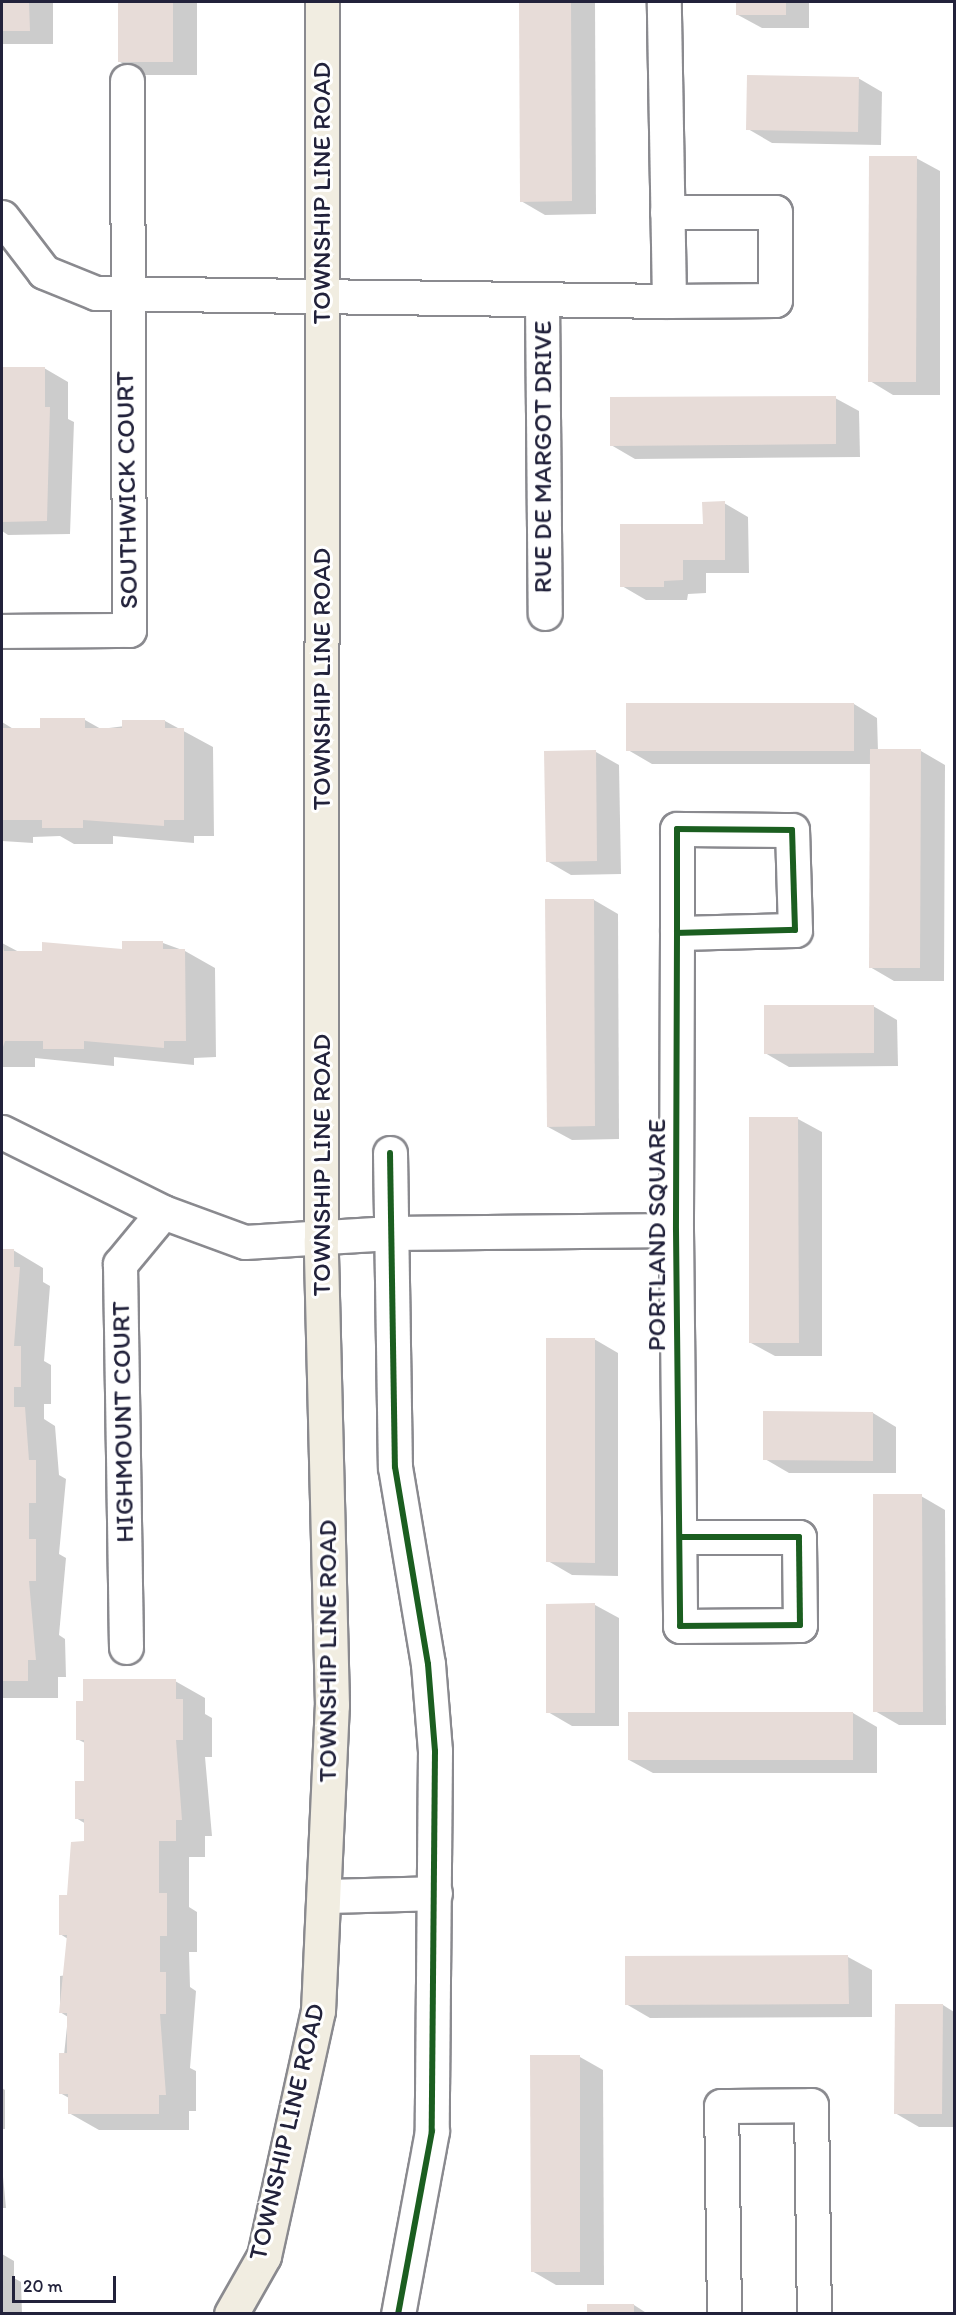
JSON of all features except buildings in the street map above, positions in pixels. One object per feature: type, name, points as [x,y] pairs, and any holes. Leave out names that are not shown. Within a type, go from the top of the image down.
[{"type":"main road","name":"TOWNSHIP LINE ROAD","points":[[231,2313],[264,2256],[318,2011],[332,1705],[321,1240],[322,2]]},
{"type":"street","points":[[664,2],[669,302]]},
{"type":"street","points":[[126,294],[127,81]]},
{"type":"street","name":"RUE DE MARGOT DRIVE","points":[[2,217],[44,272],[74,288],[126,294],[669,302],[775,300],[775,212],[667,212]]},
{"type":"street","name":"SOUTHWICK COURT","points":[[2,631],[129,630],[126,294]]},
{"type":"street","name":"RUE DE MARGOT DRIVE","points":[[542,300],[545,613]]},
{"type":"street","name":"PORTLAND SQUARE","points":[[677,933],[795,930],[792,830],[677,829],[676,1230],[680,1626],[800,1625],[799,1537],[680,1537]]},
{"type":"street","name":"PORTLAND SQUARE","points":[[2,1132],[163,1212],[245,1242],[321,1240],[391,1233],[676,1230]]},
{"type":"street","points":[[390,1153],[395,1467],[434,1724],[435,1893],[432,2132],[398,2313]]},
{"type":"street","name":"HIGHMOUNT COURT","points":[[126,1647],[120,1264],[163,1212]]},
{"type":"street","points":[[324,1896],[435,1893]]},
{"type":"street","points":[[724,2313],[721,2106],[799,2105],[811,2105],[814,2313]]},
{"type":"cycle path","points":[[677,933],[795,930],[792,830],[677,829],[676,1230],[680,1626],[800,1625],[799,1537],[680,1537]]},
{"type":"cycle path","points":[[390,1153],[395,1467],[428,1664],[435,1751],[432,2131],[398,2314]]}]
